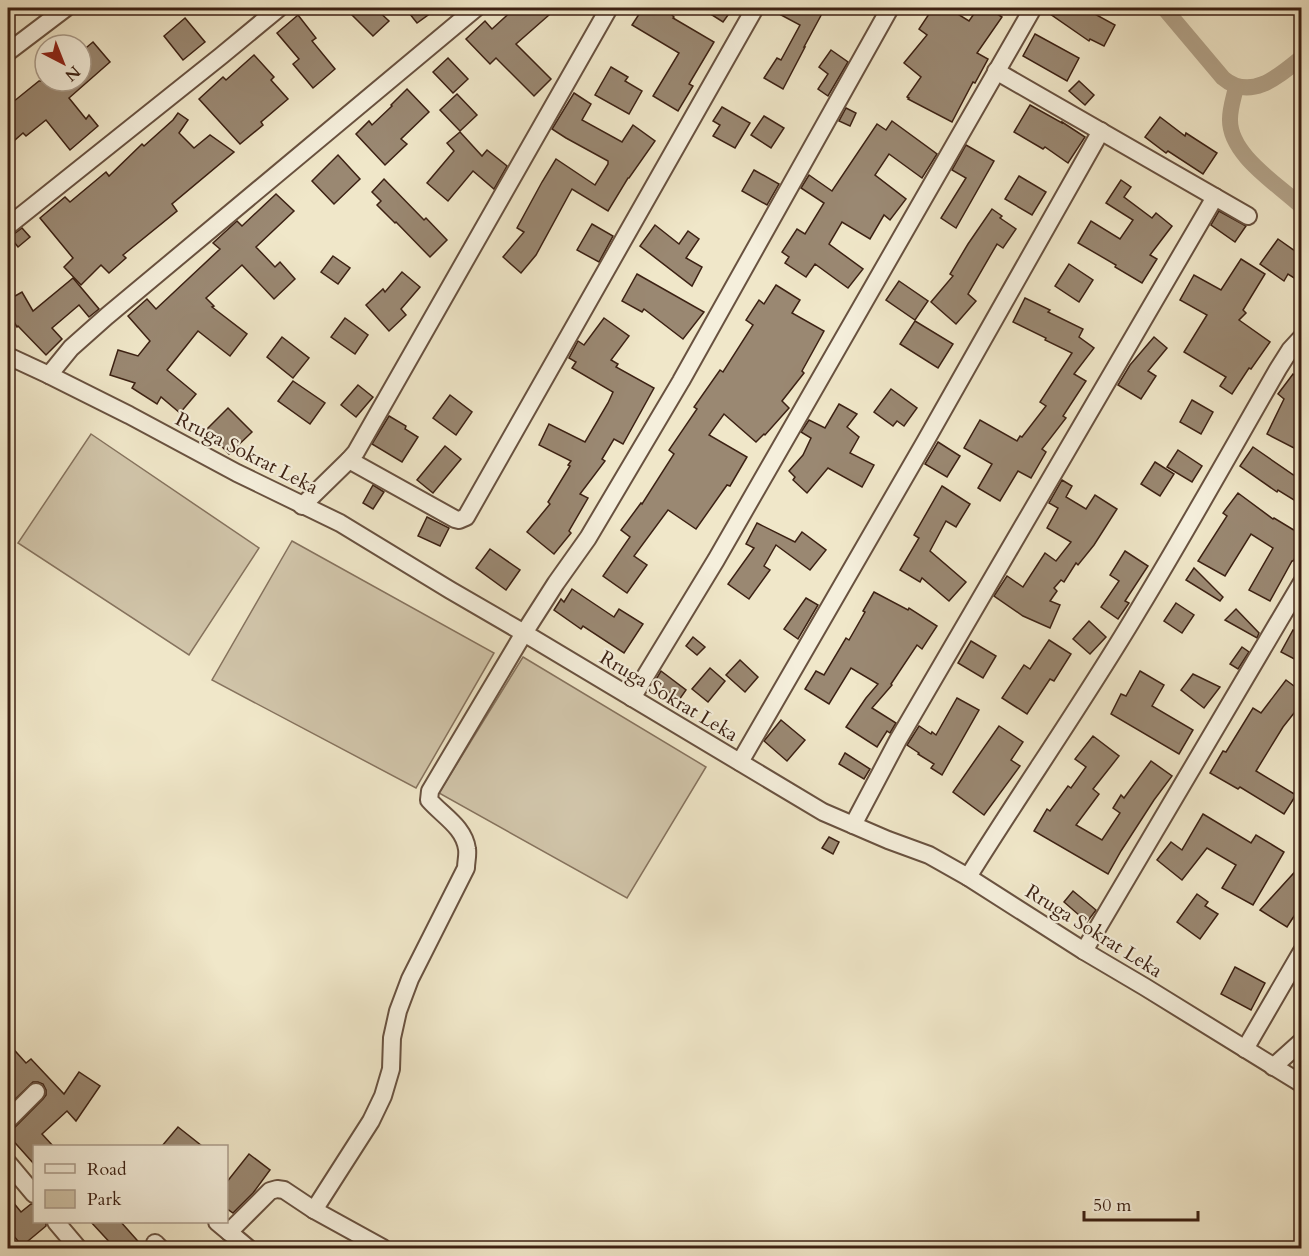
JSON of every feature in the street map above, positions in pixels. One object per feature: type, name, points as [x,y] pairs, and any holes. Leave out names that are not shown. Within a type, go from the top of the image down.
[{"type":"street","points":[[8,52],[66,8]]},
{"type":"street","points":[[8,226],[279,8]]},
{"type":"street","points":[[49,375],[72,348],[107,316],[476,8]]},
{"type":"street","points":[[302,506],[349,460],[362,442],[609,8]]},
{"type":"street","points":[[349,460],[454,519],[459,520],[465,517],[755,8]]},
{"type":"street","points":[[318,1204],[371,1121],[391,1070],[392,1038],[398,1011],[410,979],[466,868],[467,850],[464,837],[429,800],[430,791],[524,633],[588,538],[675,391],[890,8]]},
{"type":"street","points":[[632,698],[717,560],[1033,8]]},
{"type":"street","points":[[996,71],[1248,216]]},
{"type":"street","points":[[740,762],[1101,132]]},
{"type":"street","points":[[853,825],[904,730],[1215,197]]},
{"type":"street","points":[[969,877],[1014,803],[1140,609],[1278,369],[1302,337]]},
{"type":"street","name":"Rruga Sokrat Leka","points":[[8,356],[302,506],[340,523],[824,812],[929,855],[969,877],[1084,951],[1302,1084]]},
{"type":"street","points":[[1084,951],[1302,582]]},
{"type":"street","points":[[1245,1049],[1302,951]]},
{"type":"street","points":[[1273,1067],[1302,1041]]},
{"type":"street","points":[[8,1120],[36,1092]]},
{"type":"street","points":[[8,1163],[33,1193]]},
{"type":"street","points":[[248,1248],[223,1227],[270,1191],[278,1188],[318,1204],[383,1248]]},
{"type":"street","points":[[59,1223],[78,1248]]},
{"type":"green space","points":[[91,434],[259,548],[189,655],[18,543]]},
{"type":"green space","points":[[292,541],[494,653],[416,788],[212,680]]},
{"type":"green space","points":[[523,657],[706,767],[627,898],[439,793]]},
{"type":"building","points":[[345,8],[375,8],[389,21],[373,36]]},
{"type":"building","points":[[405,8],[422,8],[428,15],[417,23]]},
{"type":"building","points":[[515,8],[543,8],[549,15],[516,44],[551,79],[534,96],[496,58],[490,64],[466,39],[485,21],[492,29]]},
{"type":"building","points":[[643,8],[677,8],[672,15],[673,18],[714,42],[689,84],[693,86],[678,111],[653,96],[679,53],[632,25]]},
{"type":"building","points":[[701,8],[733,8],[723,22]]},
{"type":"building","points":[[768,8],[825,8],[783,89],[764,78],[777,58],[781,60],[800,25]]},
{"type":"building","points":[[933,8],[948,8],[969,21],[978,8],[988,8],[1002,17],[977,53],[988,59],[952,122],[907,97],[921,77],[904,63],[927,35],[919,29]]},
{"type":"building","points":[[1043,8],[1084,8],[1115,25],[1104,46],[1090,39],[1089,41]]},
{"type":"building","points":[[298,15],[316,38],[312,41],[335,69],[313,88],[293,64],[299,59],[277,33]]},
{"type":"building","points":[[185,18],[205,42],[183,60],[164,36]]},
{"type":"building","points":[[1035,34],[1079,58],[1067,81],[1023,56]]},
{"type":"building","points":[[93,42],[110,62],[93,77]]},
{"type":"building","points":[[831,50],[848,62],[828,96],[818,89],[828,74],[819,67]]},
{"type":"building","points":[[254,55],[274,77],[271,80],[288,99],[261,122],[263,125],[240,144],[199,99],[223,77],[226,80]]},
{"type":"building","points":[[448,58],[468,79],[453,93],[433,72]]},
{"type":"building","points":[[611,67],[628,77],[625,81],[642,91],[629,114],[595,95]]},
{"type":"building","points":[[1079,81],[1094,95],[1085,105],[1069,91]]},
{"type":"building","points":[[33,86],[33,93],[75,93],[69,98],[86,119],[89,115],[98,126],[70,150],[46,120],[26,136],[23,133],[8,146],[8,106]]},
{"type":"building","points":[[407,89],[429,112],[401,139],[407,144],[385,165],[356,134],[369,121],[372,125]]},
{"type":"building","points":[[574,93],[591,104],[582,120],[622,142],[633,125],[655,141],[608,211],[572,189],[536,255],[521,273],[503,257],[524,232],[517,228],[556,159],[595,185],[608,164],[608,161],[552,129]]},
{"type":"building","points":[[457,94],[477,115],[460,131],[440,110]]},
{"type":"building","points":[[1030,105],[1085,137],[1068,163],[1045,147],[1043,149],[1014,132]]},
{"type":"building","points":[[722,107],[750,123],[735,148],[713,136],[720,125],[713,121]]},
{"type":"building","points":[[846,108],[856,113],[850,126],[839,121]]},
{"type":"building","points":[[178,113],[188,120],[179,133],[194,148],[210,135],[234,152],[172,204],[177,211],[123,255],[126,258],[109,273],[101,265],[81,285],[64,267],[73,258],[40,218],[65,197],[70,202],[106,172],[109,176]]},
{"type":"building","points":[[764,116],[784,128],[771,148],[751,135]]},
{"type":"building","points":[[1160,117],[1185,136],[1186,133],[1217,153],[1203,174],[1168,151],[1166,153],[1145,137]]},
{"type":"building","points":[[892,121],[937,154],[922,178],[889,154],[875,175],[906,199],[890,220],[884,215],[870,239],[842,222],[829,244],[863,269],[848,288],[815,264],[806,277],[785,263],[789,257],[782,252],[797,229],[805,234],[824,203],[801,188],[809,175],[832,191],[877,124],[886,130]]},
{"type":"building","points":[[460,132],[482,156],[487,150],[507,166],[494,189],[473,171],[448,201],[427,183],[454,151],[447,143]]},
{"type":"building","points":[[966,145],[994,161],[956,228],[941,218],[966,178],[952,170]]},
{"type":"building","points":[[338,155],[360,179],[334,204],[312,181]]},
{"type":"building","points":[[754,170],[779,184],[767,205],[742,191]]},
{"type":"building","points":[[1019,176],[1046,192],[1032,215],[1005,199]]},
{"type":"building","points":[[384,179],[447,240],[430,257],[377,205],[381,201],[372,192]]},
{"type":"building","points":[[1121,180],[1131,187],[1124,197],[1152,218],[1156,213],[1172,226],[1150,255],[1157,259],[1142,283],[1078,243],[1091,221],[1120,239],[1133,220],[1106,203]]},
{"type":"building","points":[[276,194],[294,211],[256,247],[275,267],[280,262],[295,279],[274,299],[242,265],[206,298],[214,306],[212,307],[247,334],[230,356],[198,331],[167,370],[196,394],[180,413],[161,397],[157,404],[132,388],[135,383],[110,375],[118,350],[138,356],[150,341],[128,316],[147,299],[156,309],[220,249],[213,243],[237,221],[242,226]]},
{"type":"building","points":[[992,209],[1016,229],[1003,248],[997,244],[968,294],[976,301],[956,324],[931,302],[953,276],[950,274]]},
{"type":"building","points":[[1219,211],[1246,226],[1235,242],[1211,225]]},
{"type":"building","points":[[592,224],[613,236],[599,262],[577,250]]},
{"type":"building","points":[[655,225],[679,244],[688,231],[699,239],[686,258],[702,267],[692,286],[640,246]]},
{"type":"building","points":[[22,228],[30,237],[18,247],[10,237]]},
{"type":"building","points":[[1278,239],[1302,256],[1302,283],[1288,274],[1284,281],[1260,264]]},
{"type":"building","points":[[333,256],[350,268],[338,284],[321,272]]},
{"type":"building","points":[[1241,259],[1265,274],[1243,310],[1246,313],[1239,320],[1270,342],[1232,394],[1220,386],[1226,377],[1184,352],[1207,315],[1180,300],[1194,275],[1221,290]]},
{"type":"building","points":[[1069,264],[1093,280],[1079,302],[1055,286]]},
{"type":"building","points":[[402,272],[420,287],[401,309],[406,315],[389,331],[366,305],[383,289],[385,292]]},
{"type":"building","points":[[637,274],[704,312],[683,339],[644,309],[642,312],[622,301]]},
{"type":"building","points":[[73,278],[99,309],[89,317],[79,305],[52,328],[62,339],[46,355],[17,327],[8,311],[8,300],[22,292],[33,311]]},
{"type":"building","points":[[899,281],[928,301],[915,320],[886,300]]},
{"type":"building","points":[[776,285],[800,300],[792,313],[824,331],[802,371],[804,373],[782,401],[789,408],[756,442],[724,414],[709,435],[747,457],[730,486],[727,485],[696,529],[668,510],[634,556],[647,565],[627,593],[603,576],[630,537],[621,530],[642,504],[674,454],[669,450],[697,409],[694,407],[720,370],[723,372],[753,325],[746,320],[759,300],[764,304]]},
{"type":"building","points":[[1025,298],[1083,329],[1079,337],[1094,348],[1074,374],[1086,381],[1063,416],[1066,418],[1042,449],[1046,452],[1031,478],[1018,471],[1000,501],[978,488],[992,464],[964,448],[980,420],[1017,441],[1020,436],[1022,437],[1046,406],[1040,402],[1072,353],[1013,322]]},
{"type":"building","points":[[345,318],[368,335],[355,354],[331,337]]},
{"type":"building","points":[[604,318],[629,336],[611,360],[618,364],[616,367],[654,388],[623,444],[614,439],[602,459],[605,461],[580,494],[588,498],[569,531],[571,533],[554,554],[527,532],[550,504],[548,502],[571,461],[539,445],[549,424],[585,442],[608,403],[613,392],[572,368],[576,362],[569,358],[578,341],[584,345]]},
{"type":"building","points":[[915,321],[953,344],[938,368],[900,344]]},
{"type":"building","points":[[282,337],[309,358],[293,378],[267,357]]},
{"type":"building","points":[[1154,337],[1167,348],[1148,371],[1156,376],[1141,399],[1118,385],[1130,365]]},
{"type":"building","points":[[1293,374],[1302,380],[1302,434],[1294,448],[1267,434],[1284,399],[1278,394]]},
{"type":"building","points":[[293,381],[325,403],[310,424],[278,401]]},
{"type":"building","points":[[358,385],[373,397],[356,417],[341,405]]},
{"type":"building","points":[[891,389],[917,408],[904,426],[897,421],[893,426],[874,412]]},
{"type":"building","points":[[450,395],[472,412],[456,435],[433,418]]},
{"type":"building","points":[[1192,400],[1213,412],[1201,434],[1180,422]]},
{"type":"building","points":[[839,404],[857,414],[847,427],[859,437],[850,453],[874,465],[862,487],[828,468],[807,493],[793,480],[795,477],[789,471],[803,455],[811,438],[801,432],[809,420],[825,428]]},
{"type":"building","points":[[228,408],[252,432],[229,454],[206,430]]},
{"type":"building","points":[[389,416],[406,426],[405,429],[418,437],[402,462],[372,444]]},
{"type":"building","points":[[938,442],[960,456],[947,477],[925,464]]},
{"type":"building","points":[[445,446],[461,459],[433,493],[417,480]]},
{"type":"building","points":[[1253,447],[1302,481],[1302,505],[1278,490],[1277,492],[1240,466]]},
{"type":"building","points":[[1178,450],[1202,466],[1192,482],[1167,467]]},
{"type":"building","points":[[1155,462],[1174,474],[1160,496],[1141,484]]},
{"type":"building","points":[[1062,480],[1072,486],[1066,497],[1086,509],[1095,495],[1117,509],[1094,545],[1078,565],[1076,563],[1064,582],[1061,580],[1054,588],[1057,591],[1050,601],[1060,605],[1050,628],[1023,616],[994,596],[1007,576],[1023,587],[1045,553],[1056,561],[1071,542],[1047,528],[1058,508],[1049,503]]},
{"type":"building","points":[[373,485],[384,492],[373,509],[363,503]]},
{"type":"building","points":[[942,486],[970,504],[956,527],[946,521],[930,551],[966,582],[949,601],[922,578],[920,582],[900,570],[919,538],[914,535]]},
{"type":"building","points":[[1238,493],[1273,519],[1302,535],[1302,548],[1292,561],[1270,601],[1249,590],[1273,548],[1251,534],[1225,576],[1198,561],[1227,516],[1223,513]]},
{"type":"building","points":[[427,517],[449,528],[440,546],[418,536]]},
{"type":"building","points":[[757,523],[795,542],[802,532],[826,550],[810,570],[776,545],[764,566],[770,570],[749,599],[728,584],[754,548],[746,544]]},
{"type":"building","points":[[490,549],[520,570],[506,590],[476,568]]},
{"type":"building","points":[[1125,551],[1148,566],[1125,601],[1129,603],[1118,619],[1101,607],[1119,581],[1110,575]]},
{"type":"building","points":[[1194,568],[1223,597],[1220,601],[1186,580]]},
{"type":"building","points":[[572,589],[614,617],[619,609],[643,624],[624,653],[583,626],[581,629],[554,610],[561,599],[564,602]]},
{"type":"building","points":[[874,592],[908,610],[909,608],[937,626],[922,649],[917,645],[892,685],[872,708],[896,723],[890,733],[887,731],[877,747],[846,727],[878,684],[851,668],[829,704],[805,689],[816,671],[824,675],[846,638],[849,640]]},
{"type":"building","points":[[806,598],[818,605],[798,639],[784,629]]},
{"type":"building","points":[[1176,603],[1194,615],[1182,633],[1164,621]]},
{"type":"building","points":[[1236,609],[1259,633],[1257,638],[1225,620]]},
{"type":"building","points":[[1089,621],[1106,637],[1090,654],[1073,639]]},
{"type":"building","points":[[1293,630],[1302,635],[1302,663],[1281,652]]},
{"type":"building","points":[[693,637],[705,647],[697,655],[686,646]]},
{"type":"building","points":[[1049,640],[1071,654],[1054,681],[1050,679],[1027,714],[1002,698],[1024,665],[1030,669]]},
{"type":"building","points":[[971,641],[996,656],[983,678],[958,663]]},
{"type":"building","points":[[1242,647],[1249,652],[1238,669],[1230,664]]},
{"type":"building","points":[[740,660],[758,677],[745,692],[726,675]]},
{"type":"building","points":[[710,668],[725,681],[708,702],[692,689]]},
{"type":"building","points":[[661,671],[686,690],[679,700],[655,681]]},
{"type":"building","points":[[1140,671],[1164,685],[1152,706],[1193,730],[1179,754],[1111,714],[1121,694],[1126,696]]},
{"type":"building","points":[[1193,674],[1220,687],[1204,708],[1181,690]]},
{"type":"building","points":[[1286,680],[1302,692],[1302,703],[1283,727],[1256,771],[1296,795],[1284,814],[1240,787],[1238,789],[1210,773],[1253,708],[1261,713]]},
{"type":"building","points":[[957,698],[979,710],[942,775],[931,768],[934,764],[907,745],[919,726],[936,735]]},
{"type":"building","points":[[781,720],[805,740],[787,761],[764,741]]},
{"type":"building","points":[[999,726],[1023,742],[1011,760],[1020,766],[984,815],[953,792]]},
{"type":"building","points":[[1093,736],[1119,756],[1093,789],[1099,794],[1076,825],[1102,840],[1120,813],[1113,808],[1121,795],[1124,798],[1151,761],[1172,776],[1154,800],[1108,874],[1034,831],[1047,809],[1050,811],[1068,786],[1071,788],[1086,767],[1075,759]]},
{"type":"building","points":[[845,753],[870,769],[864,779],[839,764]]},
{"type":"building","points":[[1203,814],[1251,843],[1256,835],[1284,852],[1253,905],[1222,888],[1236,865],[1207,848],[1182,880],[1157,860],[1171,842],[1182,850]]},
{"type":"building","points":[[829,837],[839,842],[833,854],[822,848]]},
{"type":"building","points":[[1302,864],[1302,904],[1287,927],[1260,910]]},
{"type":"building","points":[[1073,891],[1096,910],[1087,922],[1064,902]]},
{"type":"building","points":[[1197,894],[1208,902],[1205,906],[1218,914],[1200,939],[1177,922]]},
{"type":"building","points":[[1235,967],[1265,983],[1251,1010],[1221,994]]},
{"type":"building","points":[[8,1043],[26,1063],[31,1059],[64,1094],[79,1072],[100,1086],[76,1121],[67,1111],[42,1134],[52,1145],[33,1145],[33,1163],[8,1135],[8,1130],[15,1127],[43,1099],[46,1090],[43,1084],[33,1082],[8,1106]]},
{"type":"building","points":[[178,1127],[201,1145],[163,1145]]},
{"type":"building","points":[[249,1154],[270,1170],[253,1193],[233,1213],[228,1209],[228,1180]]},
{"type":"building","points":[[8,1196],[21,1212],[33,1204],[33,1223],[46,1223],[46,1226],[22,1246],[8,1229]]},
{"type":"building","points":[[92,1223],[122,1223],[144,1248],[115,1248]]},
{"type":"waterway","points":[[1164,8],[1223,78],[1234,85],[1254,87],[1265,83],[1302,57]]},
{"type":"waterway","points":[[1236,87],[1230,119],[1237,145],[1257,168],[1302,207]]}]
